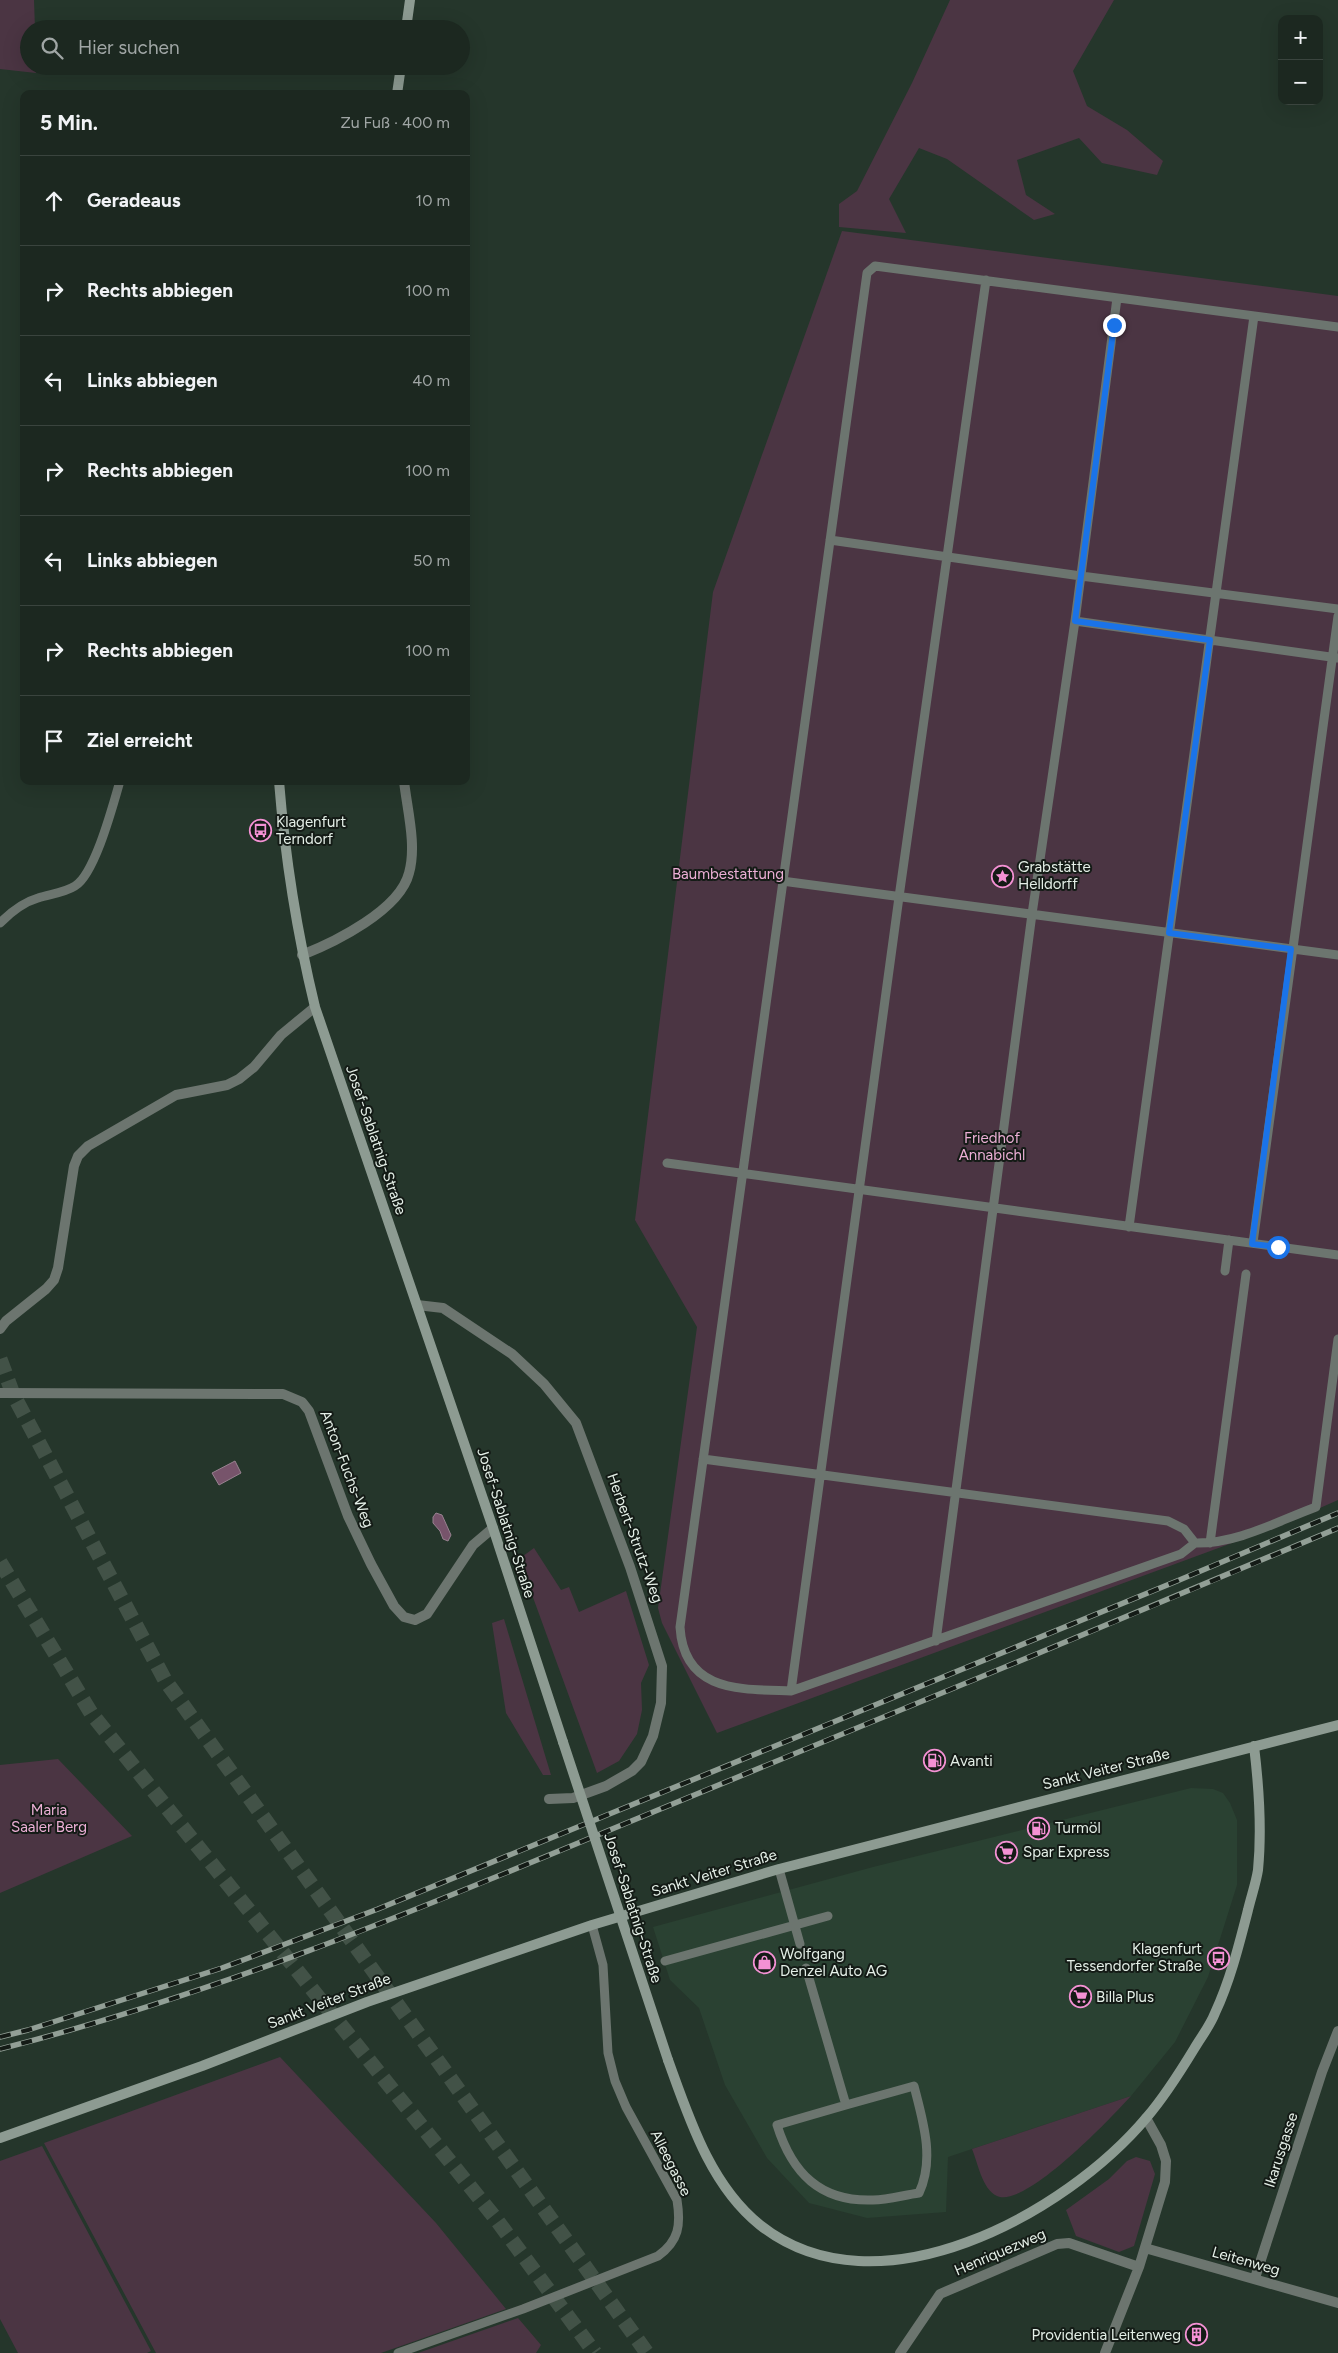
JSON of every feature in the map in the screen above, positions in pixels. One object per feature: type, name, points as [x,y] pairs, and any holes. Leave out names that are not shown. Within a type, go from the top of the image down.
[{"type":"main road","points":[[407,20],[410,0]]},
{"type":"main road","points":[[397,90],[399,75]]},
{"type":"main road","name":"Josef-Sablatnig-Straße","points":[[278,785],[283,829],[302,955],[315,1007],[493,1528],[687,2114],[712,2167],[731,2195],[758,2224],[780,2239],[807,2251],[834,2258],[872,2263],[908,2259],[946,2249],[986,2234],[1028,2213],[1073,2184],[1111,2153],[1146,2118],[1176,2079],[1215,2015],[1239,1946],[1258,1871],[1259,1788],[1254,1746]]},
{"type":"main road","name":"Sankt Veiter Straße","points":[[0,2138],[202,2066],[367,2002],[592,1925],[779,1869],[1338,1725]]},
{"type":"street","points":[[302,955],[351,931],[386,907],[399,892],[409,874],[411,848],[404,785]]},
{"type":"street","points":[[0,1329],[6,1321],[54,1280],[58,1268],[74,1166],[78,1156],[88,1146],[176,1094],[227,1085],[239,1079],[254,1067],[281,1035],[315,1007]]},
{"type":"street","name":"Herbert-Strutz-Weg","points":[[417,1305],[444,1308],[512,1354],[544,1384],[576,1423],[630,1566],[662,1666],[661,1703],[653,1736],[641,1762],[632,1771],[606,1786],[573,1798],[549,1799]]},
{"type":"street","name":"Anton-Fuchs-Weg","points":[[0,1393],[283,1394],[302,1402],[309,1411],[355,1532],[394,1606],[404,1617],[414,1620],[427,1614],[474,1545],[493,1528]]},
{"type":"street","name":"Ikarusgasse","points":[[1254,2278],[1322,2072],[1338,2031]]},
{"type":"street","points":[[1105,2353],[1139,2267],[1165,2182],[1166,2161],[1161,2145],[1146,2118]]},
{"type":"street","name":"Henriquezweg","points":[[900,2353],[940,2294],[1057,2244],[1070,2243],[1139,2267]]},
{"type":"street","name":"Leitenweg","points":[[1145,2248],[1338,2303]]},
{"type":"lane","points":[[1338,327],[875,266],[867,273],[680,1627],[681,1642],[692,1663],[702,1674],[716,1684],[742,1689],[791,1691],[1181,1554],[1196,1543],[1210,1543],[1236,1537],[1316,1506],[1338,1339]]},
{"type":"lane","points":[[791,1691],[861,1191],[899,897],[986,280]]},
{"type":"lane","points":[[936,1641],[1032,914],[1075,621],[1117,298]]},
{"type":"lane","points":[[1130,1227],[1254,316]]},
{"type":"lane","points":[[830,540],[1081,576],[1338,609]]},
{"type":"lane","points":[[1252,1244],[1291,949],[1335,657],[1338,616]]},
{"type":"lane","points":[[1075,621],[1335,657]]},
{"type":"lane","points":[[0,923],[8,914],[36,899],[65,891],[77,885],[100,846],[119,785]]},
{"type":"lane","points":[[782,881],[1338,955]]},
{"type":"lane","points":[[667,1163],[1338,1255]]},
{"type":"lane","points":[[1225,1271],[1229,1240]]},
{"type":"lane","points":[[1210,1543],[1246,1274]]},
{"type":"lane","points":[[704,1459],[821,1473],[1168,1521],[1184,1529],[1196,1543]]},
{"type":"lane","points":[[779,1869],[800,1944]]},
{"type":"lane","points":[[665,1961],[828,1916]]},
{"type":"lane","name":"Alleegasse","points":[[398,2353],[523,2309],[658,2256],[669,2248],[676,2236],[679,2216],[677,2200],[626,2108],[615,2081],[608,2052],[603,1965],[592,1925]]},
{"type":"lane","points":[[806,1968],[846,2105]]},
{"type":"lane","points":[[914,2086],[926,2132],[926,2177],[919,2193],[873,2200],[830,2195],[805,2177],[784,2150],[777,2126],[846,2105],[914,2086]]},
{"type":"shaded area","points":[[235,1461],[241,1473],[219,1485],[212,1473]]},
{"type":"shaded area","points":[[436,1513],[442,1515],[451,1535],[448,1541],[443,1539],[440,1531],[433,1523],[433,1517]]},
{"type":"shaded area","points":[[1191,1788],[1213,1789],[1223,1793],[1230,1803],[1237,1820],[1237,1885],[1208,1977],[1175,2042],[1131,2096],[948,2157],[946,2212],[867,2218],[809,2203],[767,2158],[725,2085],[699,2008],[670,1980],[653,1927],[873,1867]]},
{"type":"green space","points":[[0,0],[34,0],[35,20],[20,20],[20,71],[0,69]]},
{"type":"green space","points":[[950,0],[1114,0],[1073,71],[1087,106],[1127,130],[1163,161],[1157,175],[1102,163],[1079,138],[1017,160],[1026,195],[1055,214],[1034,220],[947,159],[919,148],[889,199],[906,233],[839,227],[839,204],[857,191],[912,83]]},
{"type":"green space","name":"Friedhof Annabichl","points":[[842,231],[1338,296],[1338,1500],[1286,1523],[717,1733],[662,1623],[658,1608],[697,1327],[635,1220],[713,592]]},
{"type":"green space","points":[[534,1548],[561,1590],[569,1587],[579,1612],[626,1591],[649,1665],[641,1683],[642,1710],[637,1734],[619,1761],[597,1773],[519,1559]]},
{"type":"green space","points":[[504,1619],[551,1775],[543,1775],[506,1713],[492,1623]]},
{"type":"green space","name":"Maria Saaler Berg","points":[[58,1759],[132,1836],[0,1893],[0,1765]]},
{"type":"green space","points":[[280,2057],[436,2223],[506,2309],[381,2353],[156,2353],[44,2143]]},
{"type":"green space","points":[[1131,2096],[1067,2159],[1047,2176],[1027,2189],[1010,2196],[997,2196],[992,2193],[984,2182],[972,2149]]},
{"type":"green space","points":[[42,2146],[151,2351],[147,2353],[18,2353],[0,2319],[0,2161]]},
{"type":"green space","points":[[1136,2157],[1150,2161],[1155,2174],[1134,2246],[1119,2252],[1076,2236],[1066,2210],[1109,2179],[1127,2161]]},
{"type":"green space","points":[[518,2318],[541,2345],[536,2353],[418,2353]]},
{"type":"tunnel","points":[[0,1359],[13,1394],[165,1680],[647,2353]]},
{"type":"tunnel","points":[[0,1562],[91,1713],[496,2219],[595,2353]]},
{"type":"railway","points":[[0,2037],[28,2030],[222,1968],[378,1909],[1338,1513]]},
{"type":"railway","points":[[0,2049],[168,2000],[251,1972],[415,1910],[1338,1528]]},
{"type":"place","name":"Klagenfurt Terndorf","points":[[260,831]]},
{"type":"place","name":"Grabstätte Helldorff","points":[[1002,876]]},
{"type":"place","name":"Avanti","points":[[934,1761]]},
{"type":"place","name":"Turmöl","points":[[1039,1828]]},
{"type":"place","name":"Spar Express","points":[[1007,1852]]},
{"type":"place","name":"Klagenfurt Tessendorfer Straße","points":[[1218,1958]]},
{"type":"place","name":"Wolfgang Denzel Auto AG","points":[[764,1963]]},
{"type":"place","name":"Billa Plus","points":[[1080,1997]]},
{"type":"place","name":"Providentia Leitenweg","points":[[1197,2335]]},
{"type":"route","points":[[1114,325],[1075,621],[1210,640],[1169,933],[1291,949],[1252,1244],[1278,1247]]},
{"type":"park label","name":"Baumbestattung","points":[[728,874]]}]
